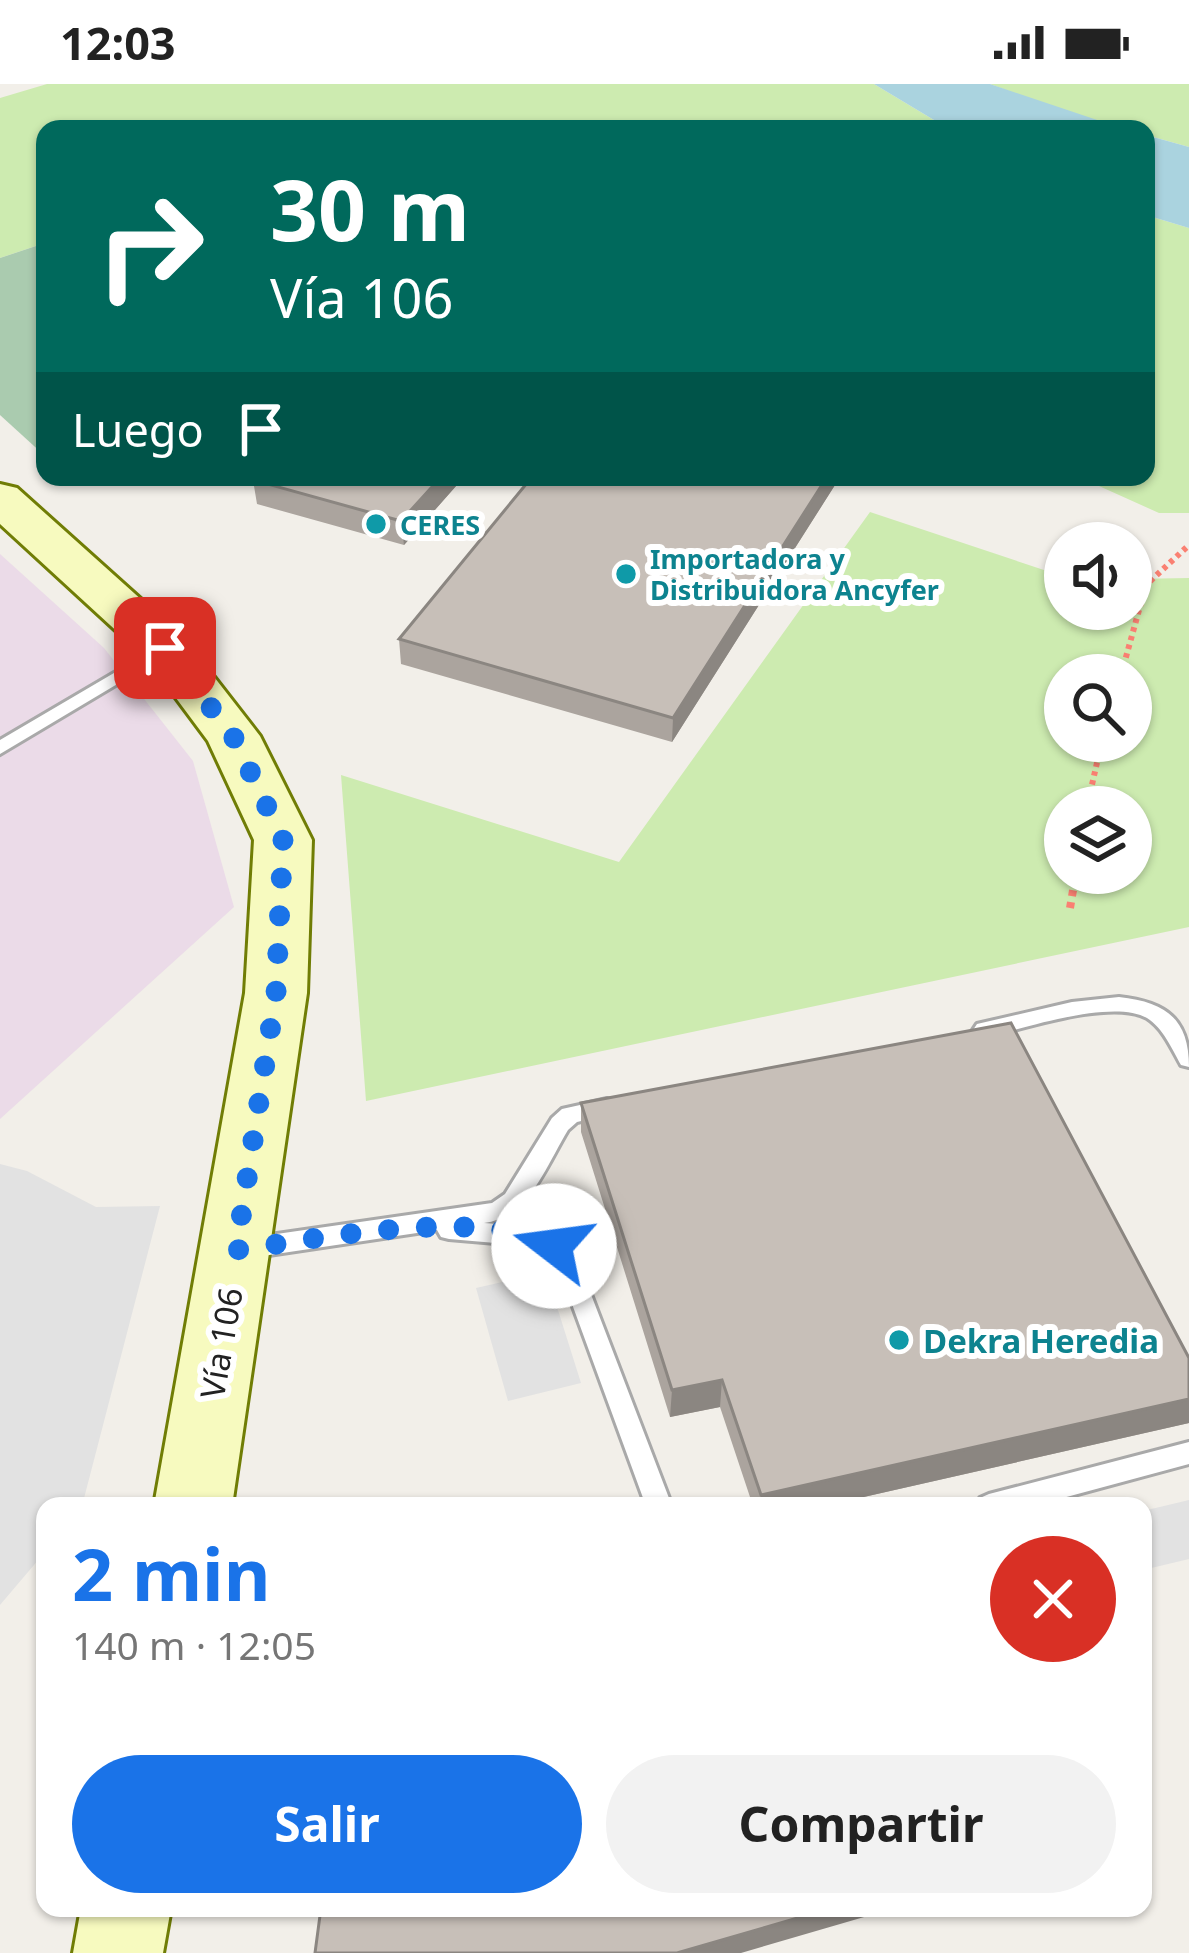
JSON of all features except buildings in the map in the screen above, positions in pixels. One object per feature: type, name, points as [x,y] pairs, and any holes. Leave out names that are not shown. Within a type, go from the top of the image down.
[{"type":"main road","name":"Vía 106","points":[[0,498],[165,648],[233,736],[283,840],[276,993],[195,1497]]},
{"type":"main road","points":[[118,1953],[124,1917]]},
{"type":"lane","points":[[0,748],[165,648]]},
{"type":"lane","points":[[956,1036],[1114,1004],[1138,1005],[1158,1014],[1189,1059]]},
{"type":"lane","points":[[236,1250],[497,1212],[513,1201],[551,1134],[570,1115],[638,1101]]},
{"type":"lane","points":[[400,1228],[504,1231],[537,1237],[566,1256],[656,1497]]},
{"type":"lane","points":[[1023,1497],[1189,1453]]},
{"type":"path","points":[[1127,654],[1146,585],[1189,545]]},
{"type":"path","points":[[1070,908],[1072,894]]},
{"type":"shaded area","points":[[0,554],[104,648],[193,761],[234,907],[0,1119]]},
{"type":"shaded area","points":[[0,1164],[27,1171],[96,1207],[160,1206],[84,1497],[36,1497],[36,1563],[0,1605]]},
{"type":"shaded area","points":[[546,1272],[581,1383],[508,1401],[476,1288]]},
{"type":"shaded area","points":[[1189,1500],[1189,1559],[1152,1568],[1152,1509]]},
{"type":"green space","points":[[47,84],[874,84],[934,120],[36,120],[36,246],[0,258],[0,98]]},
{"type":"green space","points":[[990,84],[1189,84],[1189,147],[1155,138],[1155,120],[1091,120]]},
{"type":"green space","points":[[1155,218],[1189,228],[1189,513],[1159,513],[1099,486],[1155,486]]},
{"type":"green space","points":[[36,246],[36,448],[0,415],[0,258]]},
{"type":"green space","points":[[870,512],[1044,570],[1044,630],[1152,630],[1152,579],[1189,578],[1189,927],[366,1101],[341,775],[619,862]]},
{"type":"water","points":[[874,84],[990,84],[1097,120],[934,120]]},
{"type":"water","points":[[1155,138],[1189,147],[1189,228],[1155,218]]},
{"type":"place","name":"CERES","points":[[376,524]]},
{"type":"place","name":"Importadora y Distribuidora Ancyfer","points":[[626,574]]},
{"type":"place","name":"Dekra Heredia","points":[[899,1340]]},
{"type":"route","points":[[165,648],[233,736],[283,840],[276,993],[236,1250],[400,1228],[504,1231],[537,1237],[554,1246]]}]
